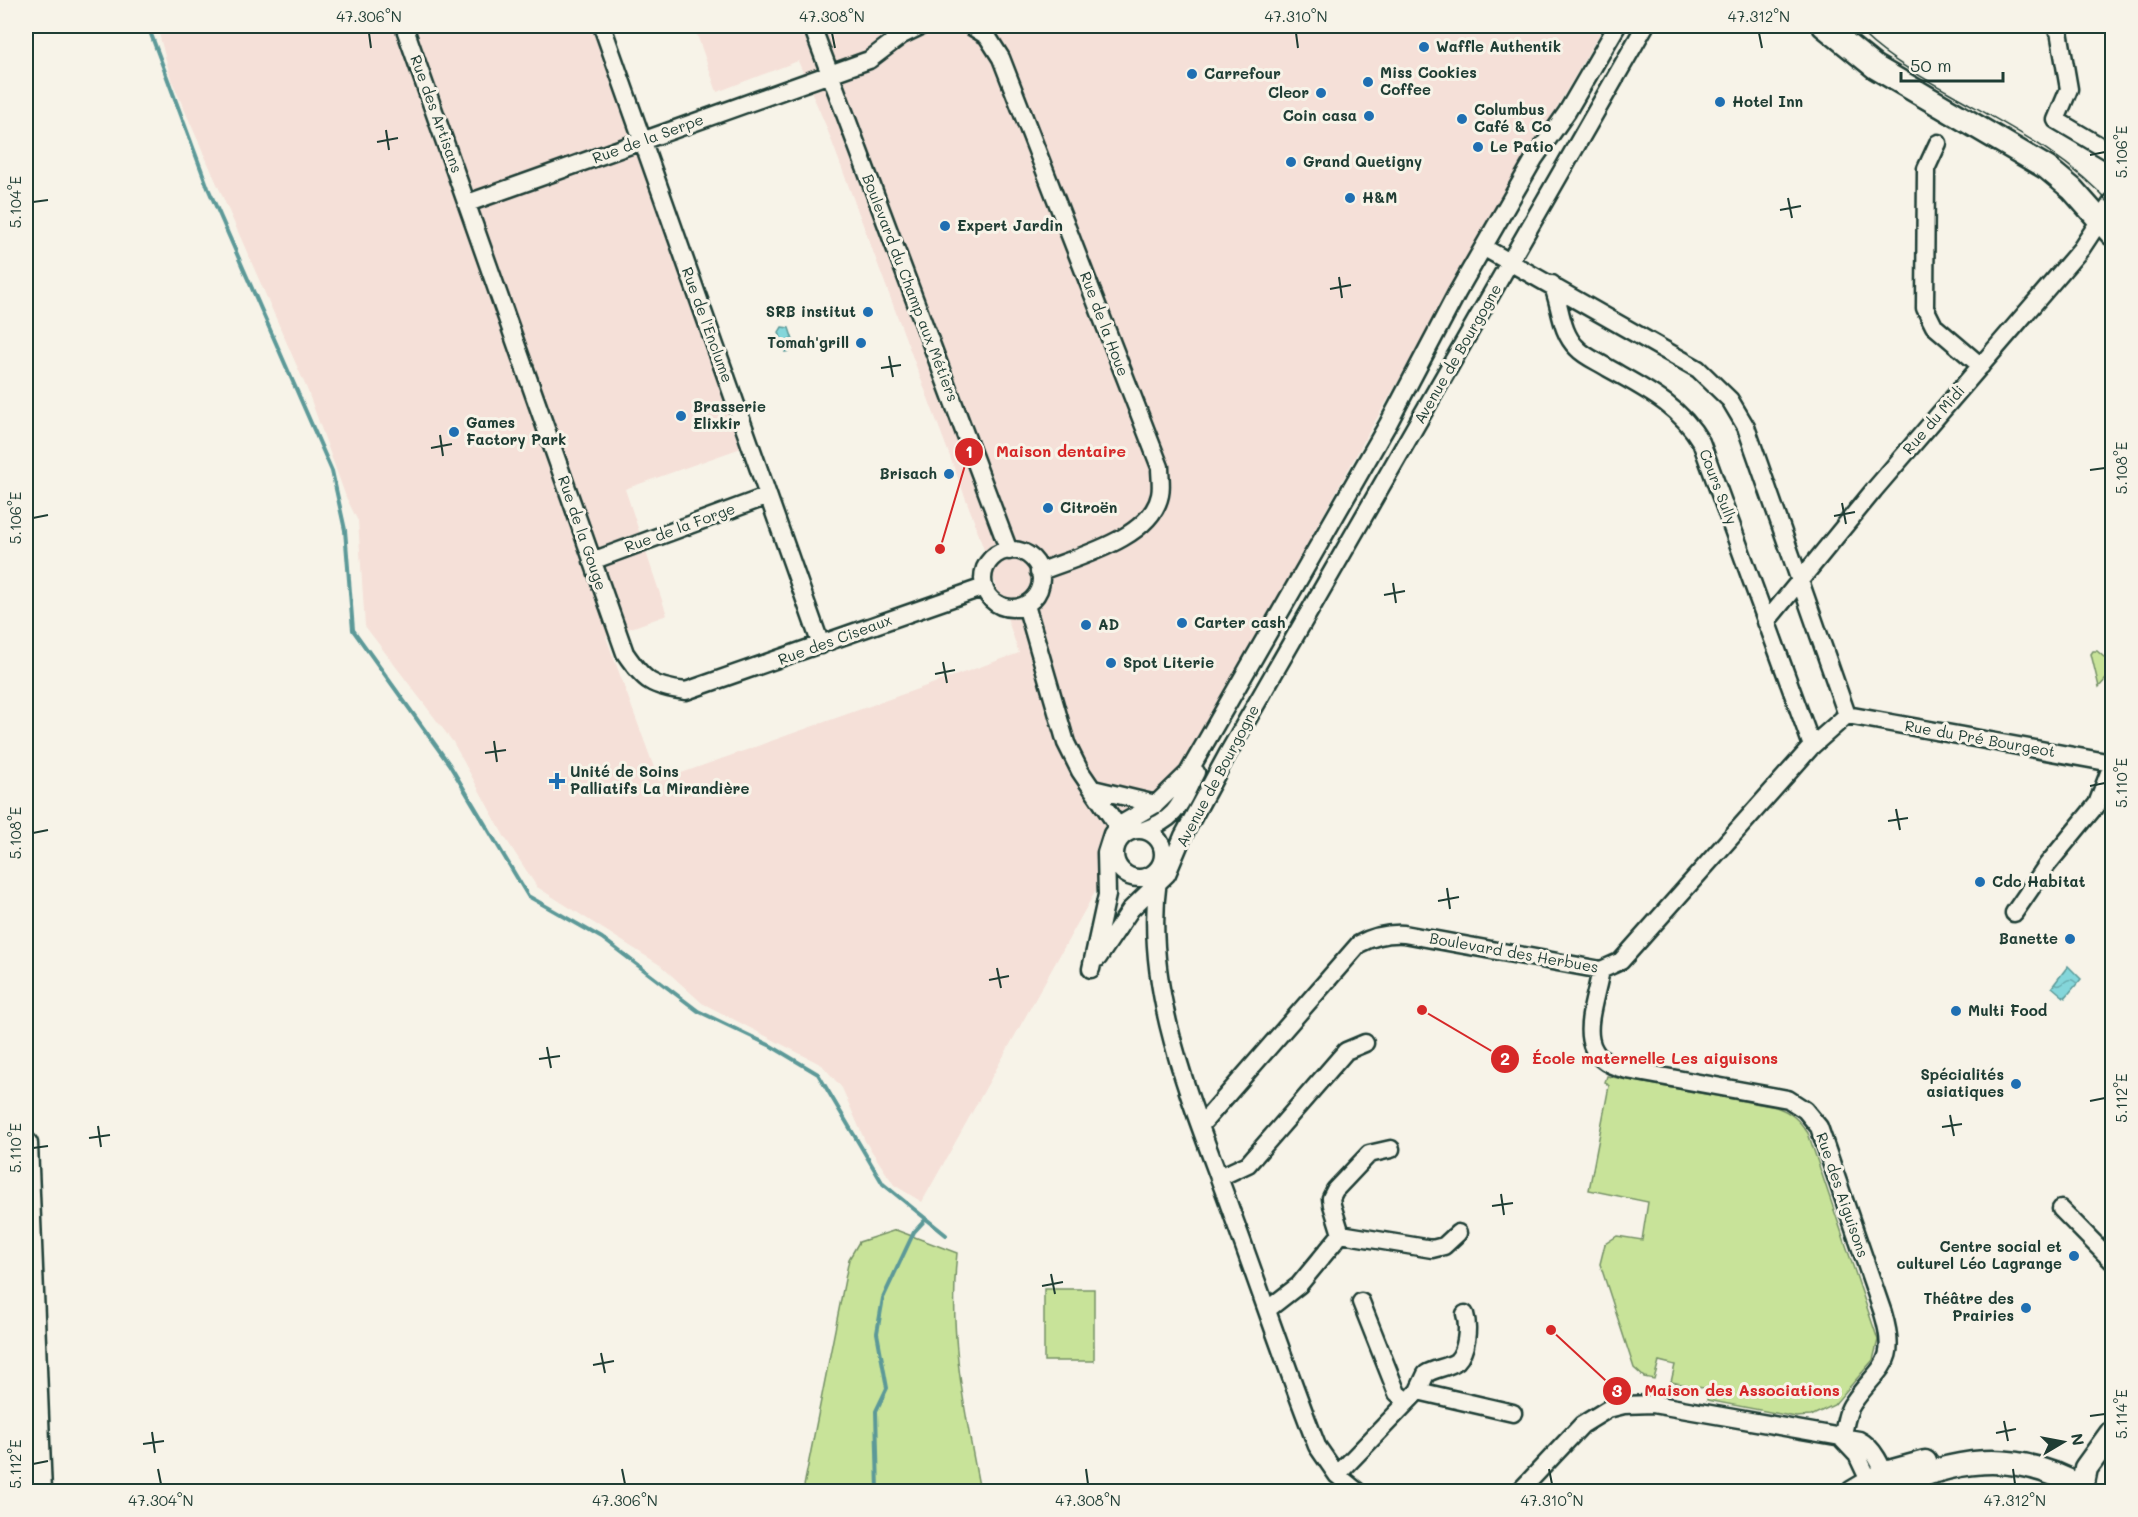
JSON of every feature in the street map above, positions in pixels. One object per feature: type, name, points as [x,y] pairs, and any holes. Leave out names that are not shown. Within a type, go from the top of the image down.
[{"type":"main road","points":[[1826,27],[1875,67],[2047,168],[2108,218]]},
{"type":"main road","points":[[26,1144],[40,1491]]},
{"type":"main road","points":[[1876,1486],[1960,1466],[2009,1461],[2038,1466],[2083,1482],[2112,1432]]},
{"type":"street","name":"Rue des Artisans","points":[[404,26],[468,203]]},
{"type":"street","name":"Rue de l'Enclume","points":[[602,26],[821,645]]},
{"type":"street","name":"Boulevard du Champ aux Métiers","points":[[812,26],[1009,551]]},
{"type":"street","points":[[828,73],[869,60],[902,35],[921,26]]},
{"type":"street","name":"Rue de la Houe","points":[[971,26],[987,36],[1001,58],[1160,467],[1161,495],[1153,513],[1142,526],[1124,537],[1039,572]]},
{"type":"street","name":"Avenue de Bourgogne","points":[[1617,26],[1567,112],[1518,186],[1388,424],[1188,773],[1156,804],[1108,841],[1107,895],[1091,969],[1131,909],[1157,879],[1171,867],[1183,836],[1627,26]]},
{"type":"street","name":"Avenue de Bourgogne","points":[[1157,879],[1250,699],[1501,257],[1637,26]]},
{"type":"street","name":"Avenue de Bourgogne","points":[[1144,830],[1164,823],[1173,815],[1374,465],[1645,26]]},
{"type":"street","points":[[2054,26],[2059,31],[2069,90],[2056,120],[2112,153]]},
{"type":"street","name":"Rue de la Serpe","points":[[468,203],[828,73]]},
{"type":"street","points":[[1938,144],[1926,169],[1925,308],[1934,326],[1981,366]]},
{"type":"street","name":"Rue de la Gouge","points":[[468,203],[625,653],[639,674],[659,688],[686,691]]},
{"type":"street","name":"Rue du Midi","points":[[1766,622],[2108,218]]},
{"type":"street","points":[[1501,257],[1698,369],[1731,400],[1746,427],[1847,715]]},
{"type":"street","name":"Cours Sully","points":[[1552,284],[1566,332],[1577,349],[1656,395],[1688,420],[1706,452],[1812,746]]},
{"type":"street","name":"Rue de la Forge","points":[[592,561],[768,496]]},
{"type":"street","points":[[1009,551],[1028,556],[1039,572],[1038,591],[1026,605],[1006,608],[996,604],[984,587],[986,567],[991,559],[1009,551]]},
{"type":"street","name":"Rue des Ciseaux","points":[[686,691],[984,587]]},
{"type":"street","points":[[1026,605],[1066,743],[1121,830]]},
{"type":"street","name":"Boulevard des Herbues","points":[[1201,1125],[1359,944],[1369,939],[1392,933],[1404,934],[1601,970],[1629,955],[1812,746],[1847,715]]},
{"type":"street","name":"Rue du Pré Bourgeot","points":[[1847,715],[2112,764]]},
{"type":"street","points":[[2013,913],[2097,804],[2112,764]]},
{"type":"street","points":[[1093,789],[1156,804]]},
{"type":"street","points":[[1121,830],[1144,830],[1157,837],[1163,851],[1157,879],[1155,949],[1164,1013],[1201,1125],[1317,1446],[1337,1475],[1358,1491]]},
{"type":"street","points":[[1121,830],[1115,848],[1117,865],[1129,876],[1157,879]]},
{"type":"street","points":[[1137,878],[1150,875],[1157,879]]},
{"type":"street","name":"Rue des Aiguisons","points":[[1601,970],[1590,1043],[1596,1055],[1605,1063],[1627,1070],[1788,1099],[1805,1110],[1819,1127],[1883,1313],[1890,1344],[1883,1367],[1851,1404],[1842,1438]]},
{"type":"street","points":[[1220,1177],[1248,1164],[1346,1051],[1365,1043]]},
{"type":"street","points":[[1341,1234],[1331,1198],[1335,1190],[1369,1154],[1391,1149]]},
{"type":"street","points":[[2061,1209],[2112,1261]]},
{"type":"street","points":[[1341,1234],[1432,1249],[1444,1245],[1458,1233]]},
{"type":"street","points":[[1267,1310],[1299,1285],[1341,1234]]},
{"type":"street","points":[[1361,1302],[1397,1393],[1513,1413]]},
{"type":"street","points":[[1337,1475],[1412,1396],[1425,1374],[1451,1364],[1461,1355],[1466,1330],[1465,1314]]},
{"type":"street","points":[[1519,1491],[1582,1425],[1608,1409],[1643,1403],[1866,1443],[1876,1486]]},
{"type":"shaded area","points":[[157,26],[595,26],[744,447],[625,489],[667,615],[606,637],[659,781],[1019,653],[973,518],[826,126],[798,61],[717,92],[694,26],[1604,26],[1369,432],[1201,737],[1095,892],[922,1202],[894,1185],[865,1141],[842,1088],[822,1065],[702,1003],[660,965],[537,887],[504,836],[453,742],[365,626],[358,521],[346,497],[307,389],[171,79]]},
{"type":"green space","points":[[2097,651],[2112,664],[2112,672],[2099,687],[2091,654]]},
{"type":"green space","points":[[1607,1076],[1776,1107],[1794,1117],[1808,1133],[1878,1340],[1873,1360],[1834,1405],[1811,1416],[1796,1417],[1707,1400],[1709,1389],[1671,1382],[1675,1365],[1659,1361],[1654,1379],[1644,1377],[1634,1368],[1600,1264],[1605,1244],[1617,1236],[1642,1240],[1648,1202],[1589,1190],[1609,1086],[1605,1082]]},
{"type":"green space","points":[[896,1230],[957,1253],[956,1344],[980,1491],[803,1491],[849,1259],[859,1242]]},
{"type":"green space","points":[[1044,1289],[1094,1289],[1094,1361],[1044,1361]]},
{"type":"water","points":[[782,327],[789,328],[796,349],[785,352],[779,332]]},
{"type":"water","points":[[2068,966],[2081,979],[2065,998],[2052,987]]},
{"type":"waterway","points":[[148,26],[208,188],[332,471],[345,530],[353,630],[449,764],[528,896],[602,938],[698,1011],[771,1046],[818,1074],[883,1184],[946,1235]]},
{"type":"waterway","points":[[878,1492],[876,1411],[887,1388],[877,1333],[883,1298],[914,1232],[926,1219]]},
{"type":"tram line","points":[[1855,26],[1898,62],[2056,156],[2076,171],[2112,206]]},
{"type":"place","name":"Waffle Authentik","points":[[1424,47]]},
{"type":"place","name":"Carrefour","points":[[1192,74]]},
{"type":"place","name":"Miss Cookies Coffee","points":[[1368,82]]},
{"type":"place","name":"Cleor","points":[[1321,93]]},
{"type":"place","name":"Hotel Inn","points":[[1720,102]]},
{"type":"place","name":"Coin casa","points":[[1369,116]]},
{"type":"place","name":"Columbus Café & Co","points":[[1462,119]]},
{"type":"place","name":"Le Patio","points":[[1478,147]]},
{"type":"place","name":"Grand Quetigny","points":[[1291,162]]},
{"type":"place","name":"H&M","points":[[1350,198]]},
{"type":"place","name":"Expert Jardin","points":[[945,226]]},
{"type":"place","name":"SRB institut","points":[[868,312]]},
{"type":"place","name":"Tomah'grill","points":[[861,343]]},
{"type":"place","name":"Brasserie Elixkir","points":[[681,416]]},
{"type":"place","name":"Games Factory Park","points":[[454,432]]},
{"type":"place","name":"Brisach","points":[[949,474]]},
{"type":"place","name":"Citroën","points":[[1048,508]]},
{"type":"place","name":"Maison dentaire","points":[[940,549]]},
{"type":"place","name":"Carter cash","points":[[1182,623]]},
{"type":"place","name":"AD","points":[[1086,625]]},
{"type":"place","name":"Spot Literie","points":[[1111,663]]},
{"type":"place","name":"Unité de Soins Palliatifs La Mirandière","points":[[557,781]]},
{"type":"place","name":"Cdc Habitat","points":[[1980,882]]},
{"type":"place","name":"Banette","points":[[2070,939]]},
{"type":"place","name":"École maternelle Les aiguisons","points":[[1422,1010]]},
{"type":"place","name":"Multi Food","points":[[1956,1011]]},
{"type":"place","name":"Spécialités asiatiques","points":[[2016,1084]]},
{"type":"place","name":"Centre social et culturel Léo Lagrange","points":[[2074,1256]]},
{"type":"place","name":"Théâtre des Prairies","points":[[2026,1308]]},
{"type":"place","name":"Maison des Associations","points":[[1551,1330]]}]
